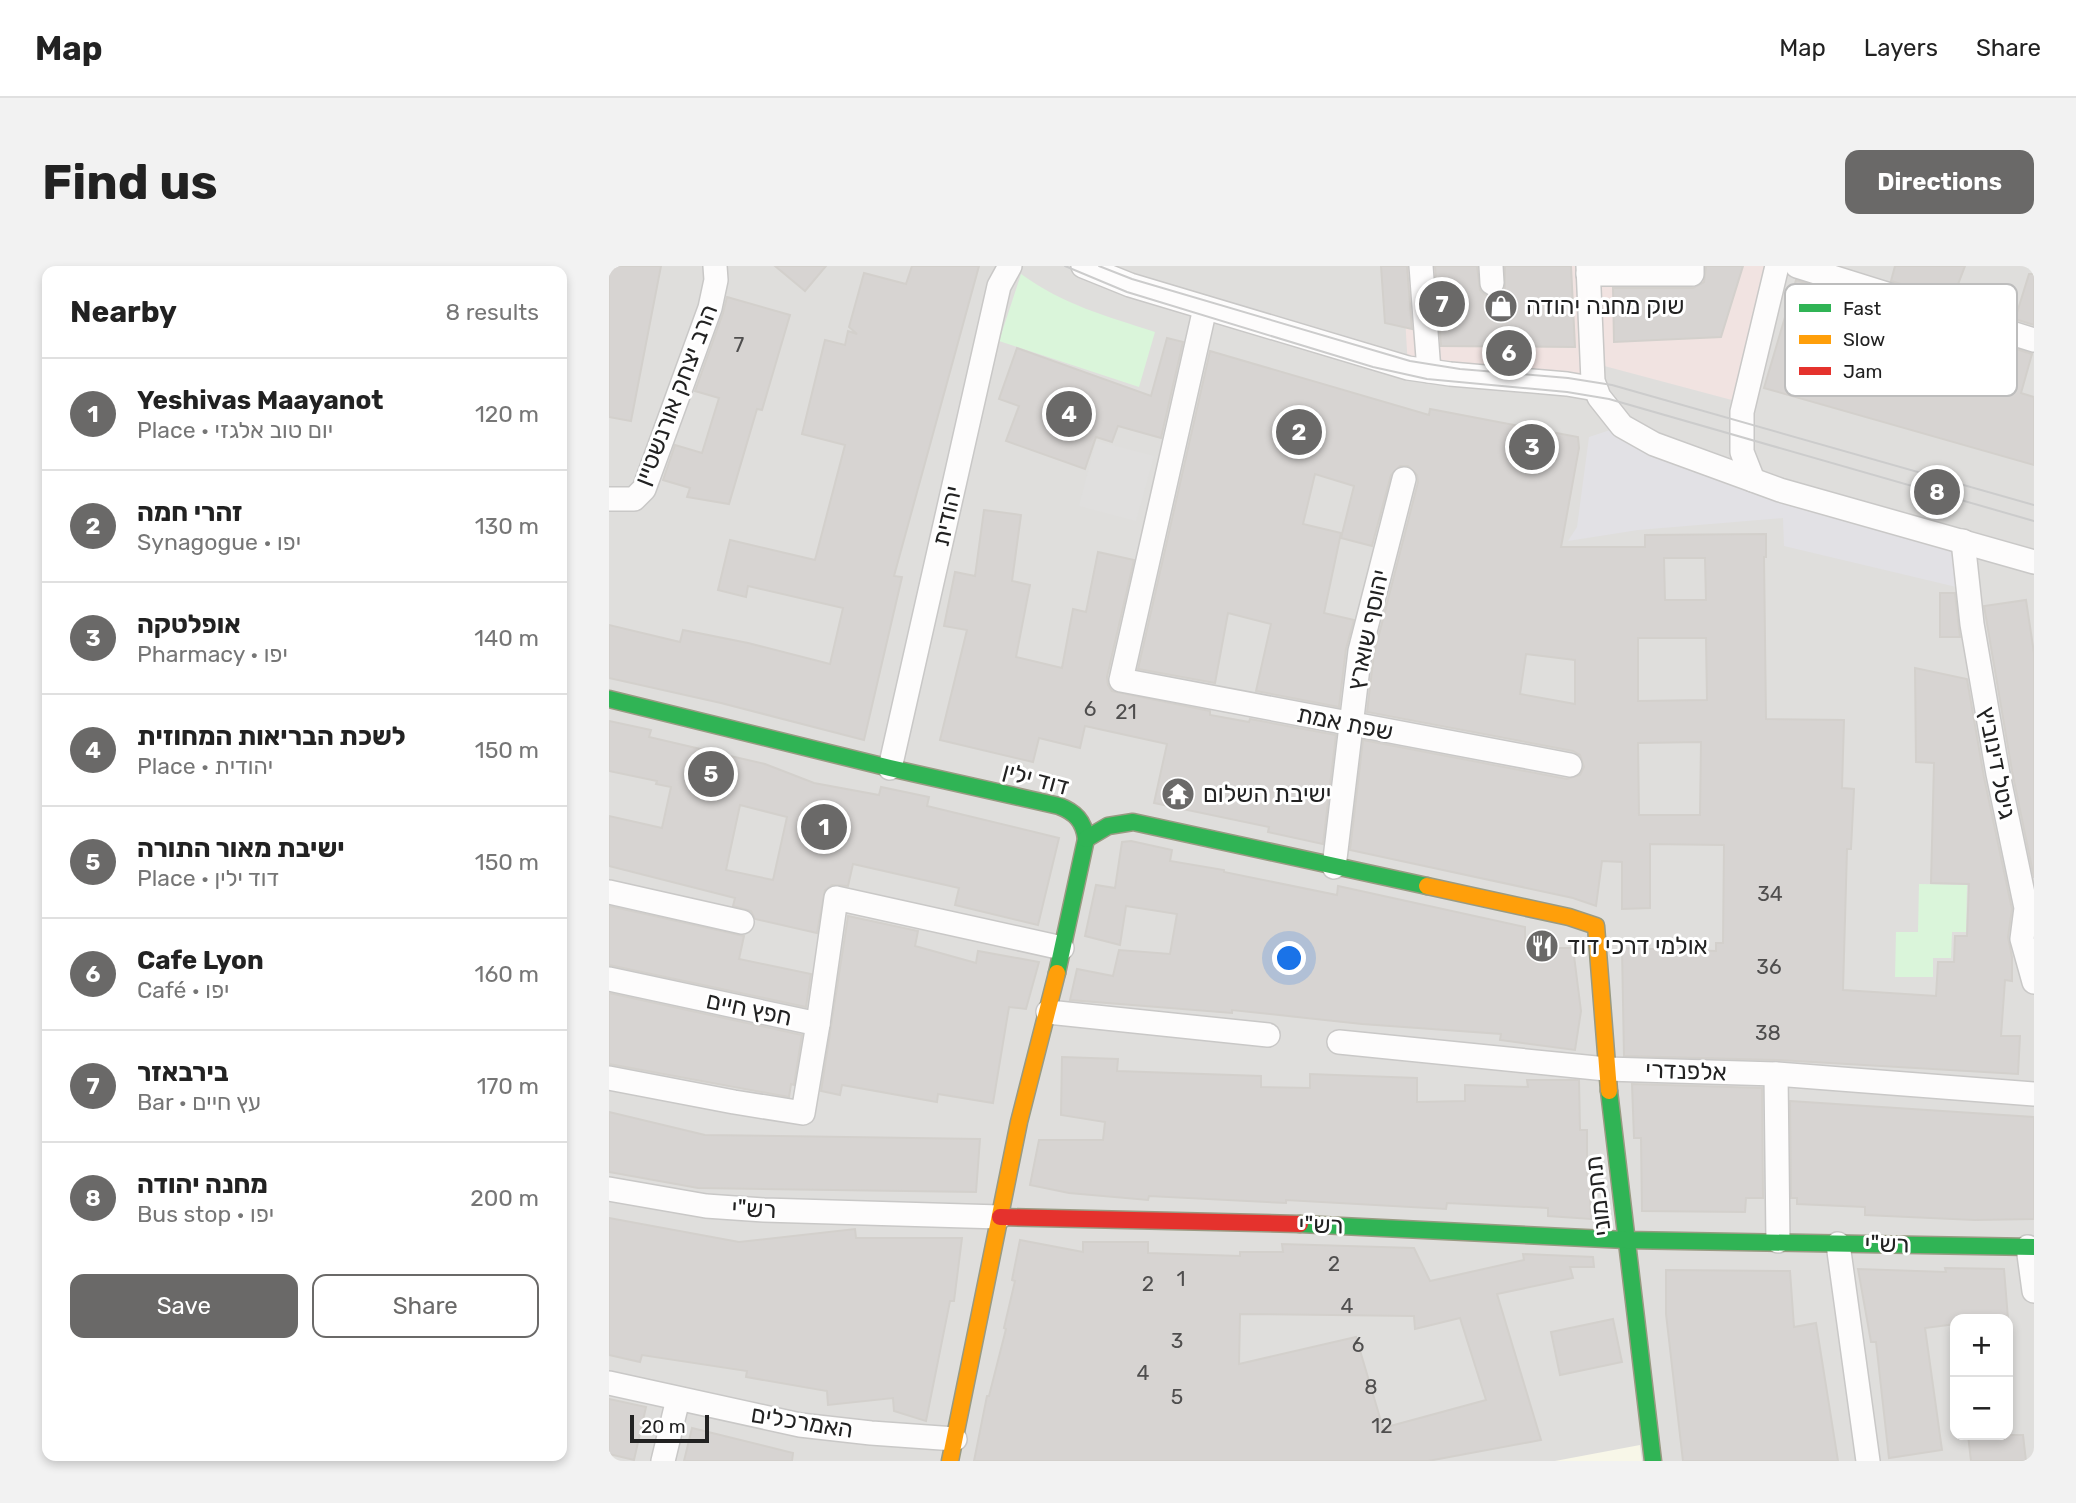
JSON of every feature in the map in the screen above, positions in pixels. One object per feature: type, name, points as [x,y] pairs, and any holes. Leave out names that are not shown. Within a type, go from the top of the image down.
[{"type":"street","name":"הרב יצחק אורנשטיין","points":[[609,499],[634,499],[644,489],[710,308],[716,280],[715,266]]},
{"type":"street","points":[[1083,266],[1130,285],[1376,360],[1429,372],[1596,389]]},
{"type":"street","points":[[1421,266],[1429,372]]},
{"type":"street","points":[[1692,266],[1692,274],[1588,270],[1593,381],[1599,397],[1622,426],[1654,444],[1753,480],[2034,562]]},
{"type":"street","points":[[1753,480],[1742,452],[1741,422],[1777,266]]},
{"type":"street","points":[[1797,266],[1855,284]]},
{"type":"street","name":"יהודית","points":[[890,768],[1005,276]]},
{"type":"street","name":"שפת אמת","points":[[1205,308],[1121,680],[1570,765]]},
{"type":"street","points":[[2017,335],[2034,340]]},
{"type":"street","name":"יהוסף שוארץ","points":[[1334,867],[1360,651],[1403,479]]},
{"type":"street","name":"גיטל דינוביץ","points":[[1963,541],[1972,624],[2027,908],[2022,939],[2034,982]]},
{"type":"street","name":"דוד ילין","points":[[609,699],[890,768],[1059,806],[1076,814],[1082,821],[1086,839]]},
{"type":"street","points":[[953,1450],[1019,1122],[1048,1012],[1086,839],[1113,823],[1133,822],[1334,867]]},
{"type":"street","name":"תחכמוני","points":[[1334,867],[1569,917],[1596,926],[1606,1069],[1653,1461]]},
{"type":"street","points":[[609,892],[741,922]]},
{"type":"street","name":"חפץ חיים","points":[[609,979],[818,1024],[836,898],[1062,948]]},
{"type":"street","points":[[1048,1012],[1268,1035]]},
{"type":"street","points":[[609,1079],[803,1113],[818,1024]]},
{"type":"street","name":"אלפנדרי","points":[[1339,1042],[1606,1069],[1776,1074],[2034,1094]]},
{"type":"street","points":[[1776,1074],[1777,1241]]},
{"type":"street","name":"רש\"י","points":[[609,1189],[706,1206],[1000,1217],[1370,1226],[1626,1240],[2031,1247]]},
{"type":"street","points":[[1838,1244],[1868,1461]]},
{"type":"street","points":[[2031,1247],[2034,1291]]},
{"type":"street","name":"האמרכלים","points":[[609,1383],[800,1425],[871,1433],[953,1450]]},
{"type":"street","points":[[663,1461],[678,1399]]},
{"type":"shaded area","points":[[609,266],[2034,266],[2034,1461],[609,1461]]},
{"type":"shaded area","name":"שוק מחנה יהודה","points":[[1402,266],[1777,266],[1743,403],[1593,363],[1596,389],[1408,368]]},
{"type":"shaded area","points":[[1622,426],[1963,541],[1969,590],[1784,546],[1783,518],[1638,530],[1568,541],[1577,527],[1589,437]]},
{"type":"shaded area","points":[[1096,441],[1154,456],[1136,521],[1079,506]]},
{"type":"shaded area","points":[[1640,1445],[1642,1461],[1555,1461]]},
{"type":"green space","points":[[1021,274],[1069,302],[1155,332],[1139,387],[999,341]]},
{"type":"green space","points":[[1919,884],[1967,885],[1966,932],[1952,932],[1951,958],[1933,958],[1933,977],[1895,977],[1896,932],[1918,932]]},
{"type":"building","points":[[609,266],[661,266],[631,421],[609,417]]},
{"type":"building","points":[[775,266],[826,266],[805,291]]},
{"type":"building","points":[[912,266],[979,266],[894,576],[902,577],[864,740],[721,703],[609,678],[609,625],[680,642],[683,630],[830,664],[843,608],[748,586],[746,597],[718,590],[730,540],[815,560],[845,445],[802,434],[825,340],[845,345],[848,331],[857,334],[849,327],[864,273],[906,284]]},
{"type":"building","points":[[1381,266],[1407,266],[1412,329],[1385,323]]},
{"type":"building","name":"שוק מחנה יהודה","points":[[1435,266],[1477,266],[1480,290],[1492,297],[1505,289],[1505,266],[1571,266],[1575,347],[1441,346]]},
{"type":"building","points":[[1706,266],[1743,266],[1721,337],[1614,342],[1613,288],[1693,288],[1704,282]]},
{"type":"building","points":[[1895,266],[1965,266],[1958,284],[1901,284],[1891,281]]},
{"type":"building","points":[[2029,274],[2034,274],[2034,325],[2017,320]]},
{"type":"building","points":[[727,297],[790,315],[762,410],[757,409],[729,504],[687,497],[690,488],[663,480],[675,445],[702,453],[719,398],[695,391]]},
{"type":"building","points":[[1785,317],[1785,394],[1764,388]]},
{"type":"building","points":[[1167,338],[1183,342],[1161,438],[1118,426],[1112,442],[1096,437],[1085,469],[1006,441],[1019,406],[999,399],[1017,348],[1151,396]]},
{"type":"building","points":[[2017,349],[2032,354],[2021,393],[2034,397],[2034,465],[1792,396],[2017,396]]},
{"type":"building","points":[[1210,351],[1429,415],[1430,409],[1578,437],[1579,448],[1561,547],[1645,547],[1645,535],[1766,534],[1766,719],[1844,720],[1842,788],[1854,789],[1851,849],[1847,849],[1843,990],[1936,996],[1938,962],[1954,962],[1955,936],[1967,936],[1969,884],[1931,883],[1934,763],[1916,762],[1915,668],[1967,679],[1984,777],[2012,909],[2008,937],[2012,957],[2012,981],[2005,980],[2001,1036],[2020,1036],[2018,1074],[1776,1060],[1624,1056],[1622,948],[1716,951],[1716,943],[1723,943],[1724,845],[1650,844],[1650,908],[1622,909],[1622,862],[1602,861],[1596,906],[1573,898],[1350,850],[1363,740],[1567,779],[1580,775],[1584,767],[1580,755],[1573,751],[1367,712],[1374,654],[1418,482],[1417,475],[1408,466],[1400,466],[1391,475],[1372,546],[1341,538],[1354,486],[1315,474],[1303,524],[1341,533],[1324,613],[1354,620],[1346,649],[1339,707],[1256,691],[1271,624],[1228,613],[1215,683],[1138,669]],"holes":[[[1664,558],[1705,558],[1706,600],[1665,600]],[[1638,638],[1706,638],[1707,700],[1638,701]],[[1526,654],[1575,660],[1575,704],[1520,694]],[[1701,742],[1700,815],[1639,815],[1638,743]]]},
{"type":"building","points":[[984,510],[1021,515],[1012,581],[1030,585],[1016,657],[1062,668],[1073,609],[1086,612],[1098,552],[1134,560],[1107,677],[1112,691],[1210,711],[1210,715],[1249,722],[1250,719],[1336,735],[1323,844],[1268,832],[1269,827],[1154,803],[1167,744],[1085,726],[1080,748],[1039,738],[1033,762],[940,740],[967,630],[944,626],[955,572],[975,576]]},
{"type":"building","points":[[1940,593],[1955,593],[1960,637],[1940,637]]},
{"type":"building","points":[[2026,600],[2034,653],[2034,878],[2012,771],[1984,606]]},
{"type":"building","points":[[609,721],[651,730],[649,737],[765,764],[814,783],[879,795],[881,787],[929,797],[927,806],[1059,838],[1038,925],[955,905],[959,888],[853,864],[848,886],[832,885],[825,890],[817,933],[755,919],[751,911],[733,906],[735,898],[609,866],[609,816],[662,828],[671,787],[656,784],[657,781],[609,771]],"holes":[[[740,805],[787,817],[773,880],[726,870]]]},
{"type":"building","points":[[1131,841],[1172,850],[1170,861],[1337,895],[1338,886],[1525,927],[1525,948],[1573,948],[1581,1011],[1575,1050],[1500,1040],[1501,1034],[1362,1024],[1232,1010],[1232,1013],[1070,1000],[1077,969],[1113,976],[1119,950],[1170,954],[1177,914],[1126,906],[1120,945],[1085,936],[1096,885],[1115,888],[1122,842]]},
{"type":"building","points":[[609,906],[744,936],[739,959],[811,974],[806,1007],[609,965]]},
{"type":"building","points":[[848,916],[918,931],[915,946],[976,963],[978,951],[1039,962],[1026,1009],[1009,1007],[993,1103],[938,1094],[937,1102],[842,1085],[840,1095],[821,1091]]},
{"type":"building","points":[[609,993],[802,1035],[794,1085],[791,1084],[789,1097],[609,1064]]},
{"type":"building","points":[[1062,1057],[1118,1059],[1117,1071],[1261,1076],[1261,1087],[1310,1088],[1310,1074],[1417,1078],[1417,1102],[1465,1101],[1465,1085],[1528,1087],[1527,1080],[1579,1080],[1580,1130],[1587,1130],[1591,1219],[1548,1216],[1548,1208],[1447,1203],[1446,1209],[1149,1196],[1148,1200],[1069,1193],[1030,1185],[1039,1140],[1103,1140],[1105,1122],[1061,1115]]},
{"type":"building","points":[[1632,1084],[1762,1088],[1763,1198],[1746,1198],[1745,1212],[1642,1211],[1641,1138],[1634,1138]]},
{"type":"building","points":[[1790,1101],[2034,1117],[2034,1219],[1975,1220],[1865,1215],[1865,1207],[1797,1204],[1797,1198],[1791,1198]]},
{"type":"building","points":[[609,1112],[705,1135],[980,1139],[976,1192],[698,1188],[609,1172]]},
{"type":"building","points":[[609,1218],[739,1242],[855,1229],[856,1238],[962,1238],[954,1301],[950,1301],[926,1421],[894,1411],[893,1398],[828,1405],[827,1391],[746,1377],[747,1371],[642,1355],[640,1362],[609,1355]]},
{"type":"building","points":[[1020,1240],[1083,1252],[1083,1242],[1148,1242],[1148,1253],[1240,1256],[1240,1252],[1283,1252],[1282,1244],[1414,1248],[1430,1281],[1524,1260],[1523,1254],[1593,1257],[1594,1267],[1570,1267],[1573,1278],[1497,1294],[1541,1440],[1428,1461],[974,1461],[987,1396],[1006,1329],[1004,1328],[1015,1281],[1012,1280]],"holes":[[[1240,1314],[1414,1316],[1415,1329],[1460,1318],[1486,1400],[1383,1428],[1356,1337],[1239,1364]]]},
{"type":"building","points":[[1945,1268],[2004,1269],[2008,1314],[1950,1314],[1950,1325],[1925,1328],[1942,1450],[1889,1458],[1876,1342],[1871,1342],[1858,1269],[1946,1272]]},
{"type":"building","points":[[1666,1270],[1790,1271],[1794,1327],[1816,1323],[1838,1461],[1683,1461],[1666,1314]]},
{"type":"building","points":[[1613,1319],[1622,1362],[1560,1375],[1551,1332]]},
{"type":"building","points":[[609,1399],[646,1407],[634,1460],[609,1454]]},
{"type":"building","points":[[692,1428],[793,1453],[792,1461],[684,1461]]},
{"type":"building","points":[[2013,1435],[2023,1435],[2026,1461],[1971,1461],[1969,1440],[2013,1440]]},
{"type":"tram line","points":[[1065,266],[1127,292],[1373,367],[1427,379],[1567,392],[1609,399],[2034,521]]},
{"type":"tram line","points":[[1099,266],[1132,279],[1410,361],[1612,385],[2034,505]]},
{"type":"traffic: fast","points":[[609,699],[890,768],[1059,806],[1070,811],[1081,822],[1086,839],[1057,973]]},
{"type":"traffic: fast","points":[[1086,839],[1108,826],[1133,822],[1427,886]]},
{"type":"traffic: fast","points":[[1609,1091],[1653,1461]]},
{"type":"traffic: fast","points":[[1300,1224],[1626,1240],[2034,1247]]},
{"type":"traffic: slow","points":[[1427,886],[1569,917],[1596,926],[1609,1091]]},
{"type":"traffic: slow","points":[[950,1461],[1019,1122],[1057,973]]},
{"type":"traffic: jam","points":[[1000,1217],[1300,1224]]},
{"type":"place","name":"בירבאזר","points":[[1442,304]]},
{"type":"place","name":"שוק מחנה יהודה","points":[[1501,306]]},
{"type":"place","name":"Cafe Lyon","points":[[1509,353]]},
{"type":"place","name":"לשכת הבריאות המחוזית","points":[[1069,414]]},
{"type":"place","name":"זהרי חמה","points":[[1299,432]]},
{"type":"place","name":"אופלטקה","points":[[1532,447]]},
{"type":"place","name":"מחנה יהודה","points":[[1937,492]]},
{"type":"place","name":"ישיבת מאור התורה","points":[[711,774]]},
{"type":"place","name":"ישיבת השלום","points":[[1178,794]]},
{"type":"place","name":"Yeshivas Maayanot","points":[[824,827]]},
{"type":"place","name":"אולמי דרכי דוד","points":[[1542,946]]}]
